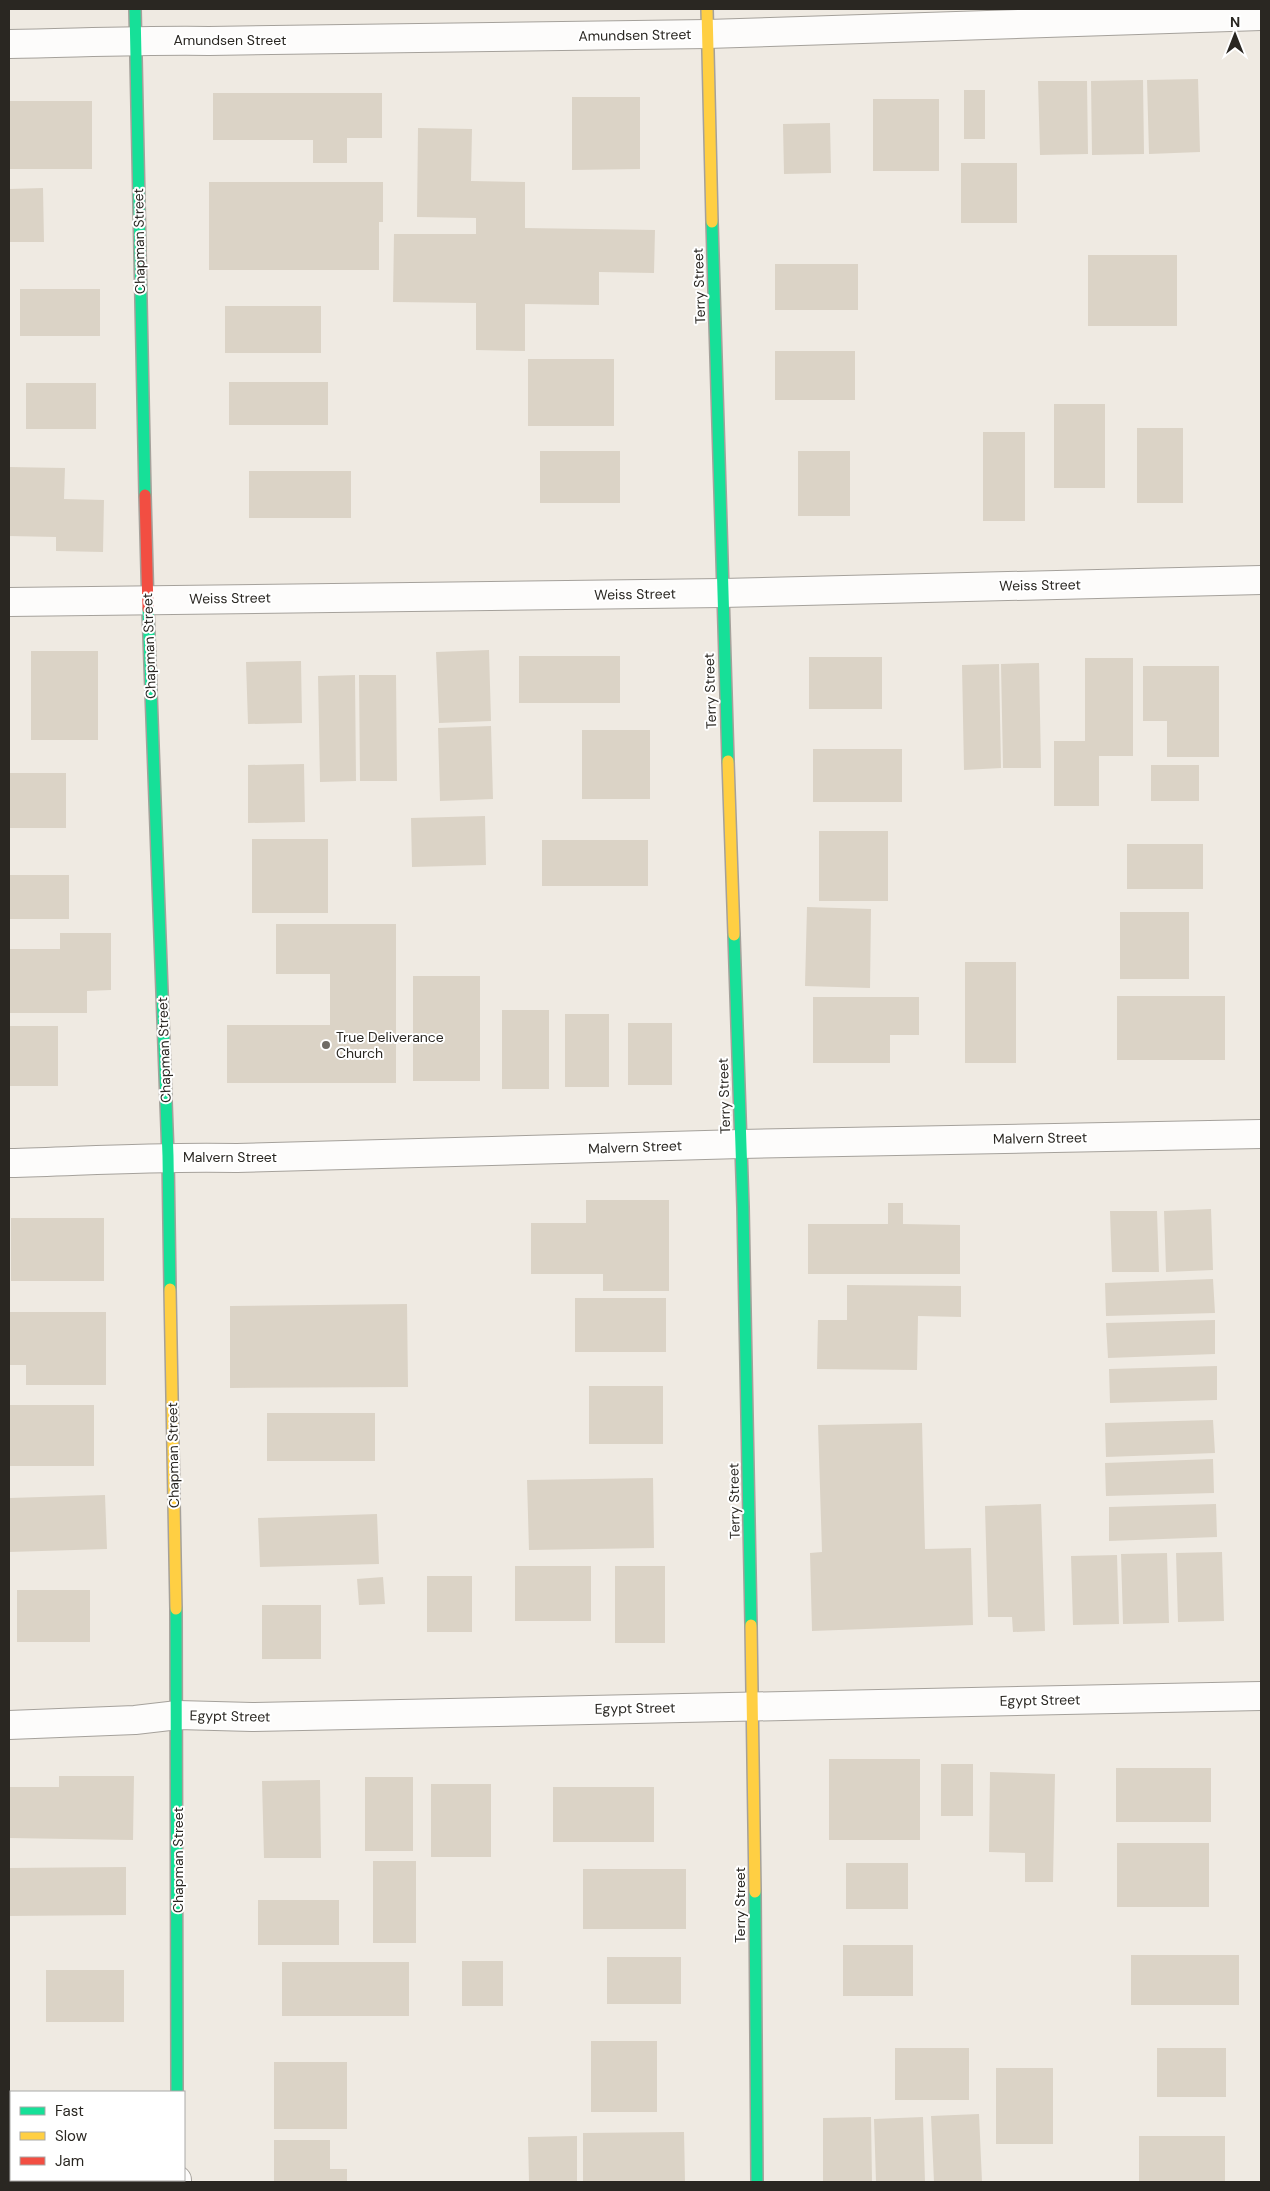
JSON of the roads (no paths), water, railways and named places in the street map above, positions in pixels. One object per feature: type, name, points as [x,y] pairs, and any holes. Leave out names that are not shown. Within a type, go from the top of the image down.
[{"type":"street","name":"Chapman Street","points":[[135,9],[134,39],[147,599],[168,1156],[178,1715],[177,2091]]},
{"type":"street","name":"Amundsen Street","points":[[9,44],[94,43],[134,39],[209,41],[707,21],[1261,16]]},
{"type":"street","name":"Terry Street","points":[[707,21],[722,593],[741,1144],[753,1705],[757,2182]]},
{"type":"street","name":"Weiss Street","points":[[9,602],[722,593],[1261,580]]},
{"type":"street","name":"Malvern Street","points":[[9,1163],[120,1160],[168,1156],[237,1158],[741,1144],[1261,1134]]},
{"type":"street","name":"Egypt Street","points":[[9,1725],[135,1720],[178,1715],[252,1717],[753,1705],[1261,1696]]},
{"type":"place","name":"True Deliverance Church","points":[[326,1045]]}]
